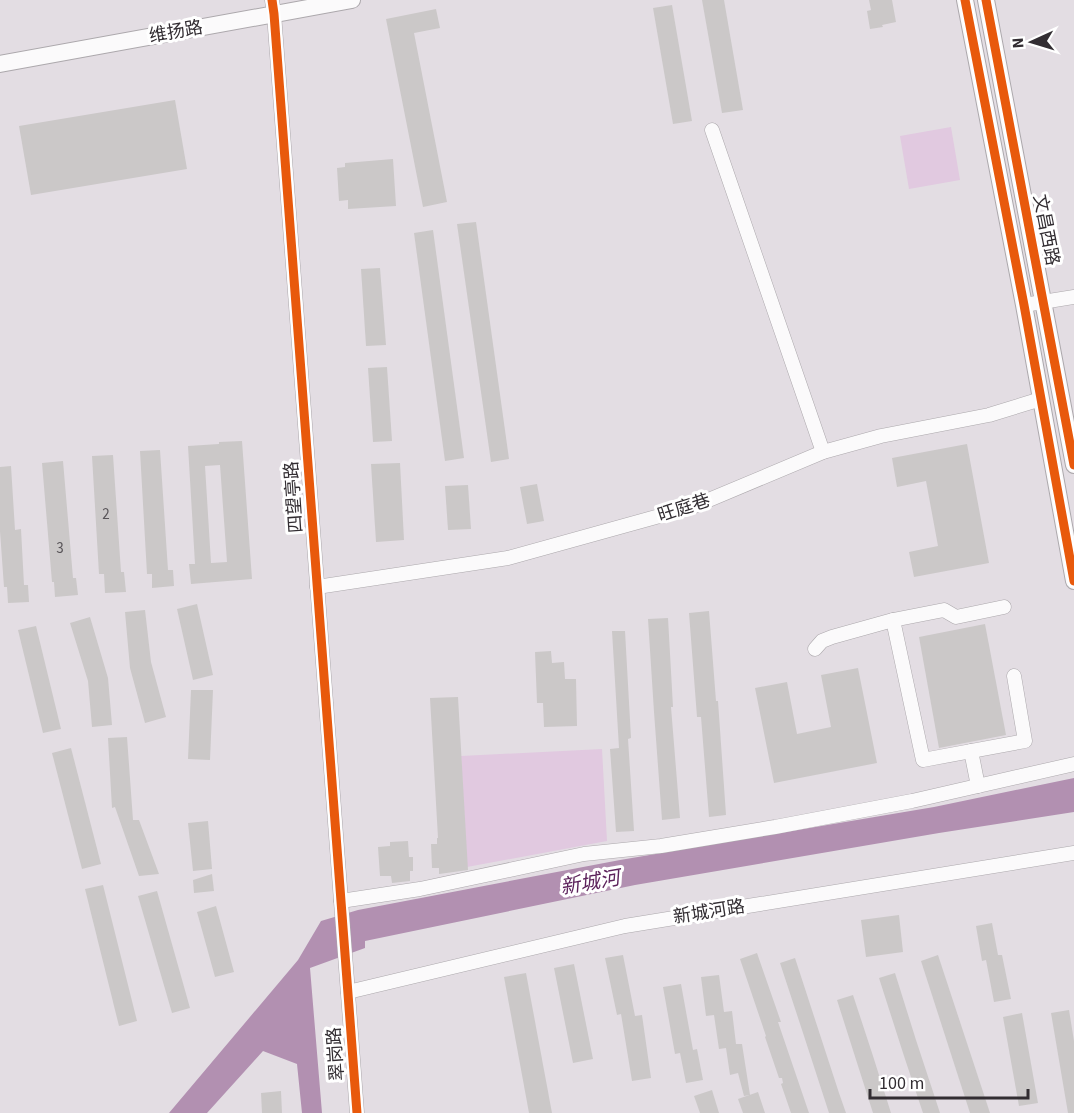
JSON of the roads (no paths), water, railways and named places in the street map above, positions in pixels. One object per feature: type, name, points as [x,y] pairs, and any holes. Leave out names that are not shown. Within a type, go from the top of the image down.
[{"type":"main road","name":"维扬路","points":[[0,64],[296,0]]},
{"type":"main road","name":"维扬路","points":[[0,55],[273,6],[352,0]]},
{"type":"main road","name":"文昌西路","points":[[965,0],[1074,581]]},
{"type":"main road","name":"文昌西路","points":[[986,0],[1074,465]]},
{"type":"street","name":"四望亭路","points":[[273,6],[348,992]]},
{"type":"street","points":[[712,130],[824,452]]},
{"type":"street","points":[[1024,305],[1074,297]]},
{"type":"street","name":"旺庭巷","points":[[317,586],[508,558],[692,507],[824,452],[881,436],[989,415],[1041,399]]},
{"type":"street","points":[[815,650],[822,641],[832,637],[893,620],[944,610],[956,617],[1004,607]]},
{"type":"street","points":[[893,620],[923,760],[1025,741],[1014,676]]},
{"type":"street","points":[[971,751],[978,786]]},
{"type":"street","points":[[342,907],[584,854],[661,846],[775,827],[912,801],[1074,764]]},
{"type":"street","name":"新城河路","points":[[348,992],[625,926],[1074,853]]},
{"type":"street","name":"翠岗路","points":[[348,992],[357,1113]]},
{"type":"water","name":"新城河","points":[[1074,778],[1074,812],[635,885],[365,941],[365,948],[310,968],[322,1113],[302,1113],[297,1064],[263,1051],[207,1113],[169,1113],[298,960],[321,921],[358,910],[620,860],[934,807]]}]
